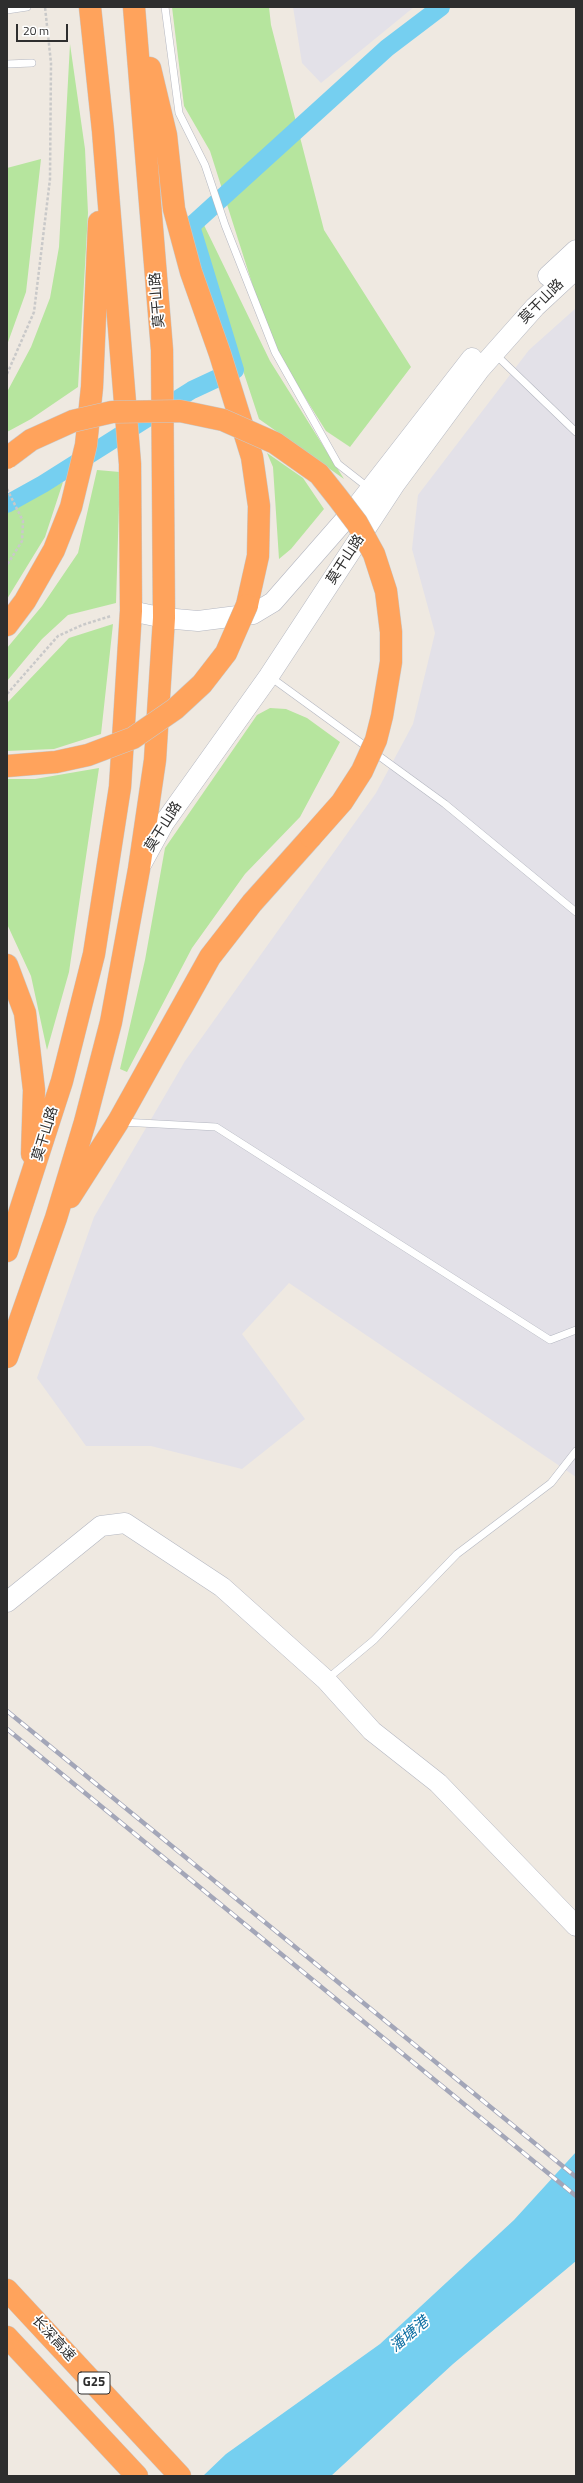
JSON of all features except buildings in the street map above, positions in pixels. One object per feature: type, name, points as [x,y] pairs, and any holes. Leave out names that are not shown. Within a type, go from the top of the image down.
[{"type":"highway","name":"莫干山路","points":[[7,1251],[32,1181],[62,1081],[94,954],[120,787],[131,611],[130,464],[103,131],[90,7]]},
{"type":"highway","name":"莫干山路","points":[[7,1357],[17,1334],[56,1218],[85,1122],[110,1022],[139,869],[155,760],[164,618],[162,350],[135,7]]},
{"type":"highway","points":[[7,766],[56,762],[88,755],[133,738],[175,709],[202,684],[226,653],[247,605],[258,556],[259,506],[252,457],[220,354],[191,272],[174,208],[166,135],[135,7]]},
{"type":"highway","points":[[7,625],[25,601],[54,550],[71,507],[86,446],[92,387],[103,131]]},
{"type":"highway","points":[[7,458],[31,440],[73,421],[112,412],[180,411],[223,420],[275,443],[319,474],[357,523],[377,561],[386,591],[391,632],[391,662],[382,716],[376,740],[362,771],[342,802],[252,903],[210,958],[118,1122],[56,1218]]},
{"type":"highway","points":[[7,965],[25,1013],[34,1090],[32,1181]]},
{"type":"highway","name":"长深高速","points":[[7,2290],[180,2476]]},
{"type":"highway","name":"G25","points":[[7,2337],[138,2476]]},
{"type":"main road","name":"莫干山路","points":[[131,611],[164,618],[198,621],[253,614],[273,602],[370,489],[476,353],[530,292],[576,250]]},
{"type":"main road","name":"莫干山路","points":[[139,869],[164,823],[269,676],[395,484],[494,353],[535,307],[576,269]]},
{"type":"main road","points":[[7,1602],[101,1526],[125,1523],[222,1587],[326,1680],[372,1731],[438,1783],[576,1926]]},
{"type":"lane","points":[[7,10],[27,7]]},
{"type":"lane","points":[[165,7],[179,114],[205,165],[225,225],[275,352],[338,464],[370,489]]},
{"type":"lane","points":[[7,64],[32,63]]},
{"type":"lane","points":[[494,353],[576,432]]},
{"type":"lane","points":[[269,676],[445,804],[576,912]]},
{"type":"lane","points":[[118,1122],[216,1127],[550,1340],[576,1330]]},
{"type":"lane","points":[[326,1680],[374,1640],[457,1554],[551,1483],[576,1451]]},
{"type":"path","points":[[7,374],[34,312],[50,179],[51,63],[45,7]]},
{"type":"path","points":[[7,489],[23,521],[22,541],[7,565]]},
{"type":"path","points":[[7,694],[58,636],[82,625],[131,611]]},
{"type":"shaded area","points":[[293,7],[414,7],[321,83],[302,63]]},
{"type":"shaded area","points":[[576,308],[576,1477],[289,1283],[242,1334],[305,1419],[242,1469],[151,1446],[86,1446],[37,1378],[94,1217],[185,1061],[376,793],[413,724],[435,633],[412,549],[418,495],[529,350]]},
{"type":"green space","points":[[172,7],[269,7],[271,25],[324,230],[411,367],[350,447],[326,431],[271,343],[210,151],[184,106]]},
{"type":"green space","points":[[70,44],[85,149],[88,213],[78,387],[31,419],[7,432],[7,392],[31,347],[50,298],[59,247]]},
{"type":"green space","points":[[41,159],[26,292],[7,345],[7,168]]},
{"type":"green space","points":[[203,223],[270,361],[344,479],[259,419],[196,228]]},
{"type":"green space","points":[[267,453],[303,478],[324,509],[291,549],[279,559],[273,467]]},
{"type":"green space","points":[[97,470],[120,472],[116,603],[68,615],[42,639],[7,681],[7,648],[42,606],[78,553]]},
{"type":"green space","points":[[63,482],[45,537],[7,599],[7,508]]},
{"type":"green space","points":[[113,624],[101,734],[54,749],[7,751],[7,703],[69,638]]},
{"type":"green space","points":[[270,708],[286,709],[307,718],[340,742],[300,817],[245,874],[192,948],[127,1072],[120,1069],[145,960],[165,848],[257,715]]},
{"type":"green space","points":[[99,768],[69,972],[47,1050],[31,976],[7,924],[7,779],[35,779]]},
{"type":"water","name":"潘塘港","points":[[576,2152],[576,2261],[453,2364],[331,2476],[203,2476],[226,2454],[380,2344],[514,2220]]},
{"type":"waterway","points":[[7,504],[43,484],[192,390],[235,370],[191,226],[387,48],[441,7]]},
{"type":"railway","points":[[7,1711],[576,2177]]},
{"type":"railway","points":[[7,1729],[576,2196]]}]
